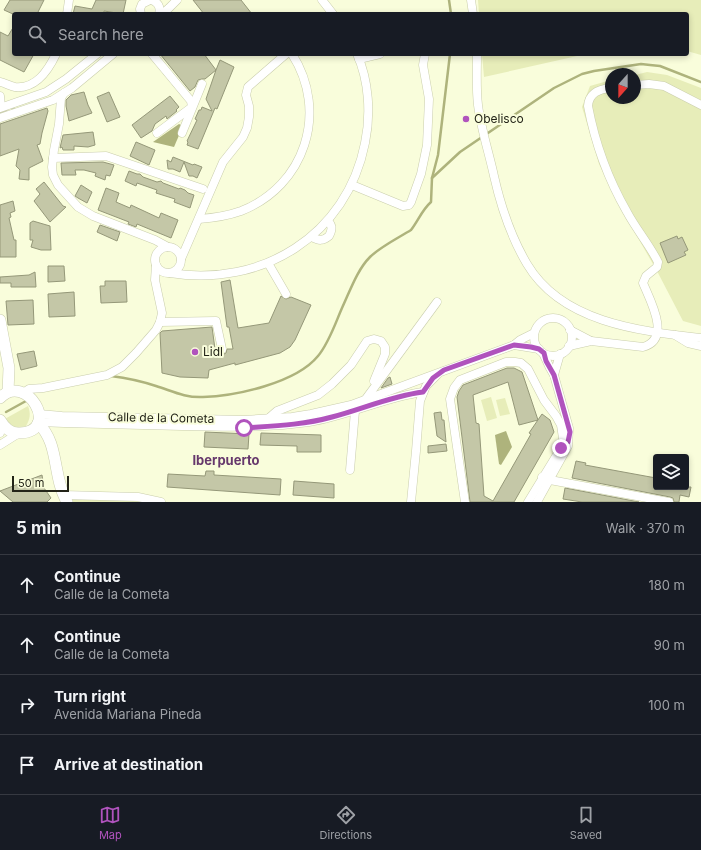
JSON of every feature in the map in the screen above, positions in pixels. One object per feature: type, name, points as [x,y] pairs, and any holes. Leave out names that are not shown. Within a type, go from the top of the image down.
[{"type":"main road","points":[[0,320],[10,376],[4,395],[21,392],[27,395],[34,402],[37,422],[44,440],[53,453],[58,479],[65,499]]},
{"type":"main road","points":[[8,360],[16,375],[21,392]]},
{"type":"main road","points":[[1,426],[12,432],[19,433],[37,422]]},
{"type":"street","points":[[68,12],[69,0]]},
{"type":"street","points":[[322,0],[331,12]]},
{"type":"street","points":[[470,0],[473,12]]},
{"type":"street","points":[[154,1],[160,12]]},
{"type":"street","points":[[141,9],[144,2],[175,2]]},
{"type":"street","points":[[163,12],[175,2]]},
{"type":"street","points":[[0,82],[24,87],[37,81],[50,68],[55,56]]},
{"type":"street","points":[[0,96],[1,107],[36,96],[54,87],[95,56]]},
{"type":"street","points":[[19,108],[41,100],[62,88],[103,56]]},
{"type":"street","points":[[0,118],[53,100],[110,56]]},
{"type":"street","points":[[154,56],[190,102],[192,107]]},
{"type":"street","points":[[158,288],[162,277],[176,270],[181,262],[223,162],[247,128],[249,106],[246,95],[248,87],[284,56]]},
{"type":"street","points":[[199,219],[231,214],[256,203],[278,187],[295,166],[306,142],[310,115],[307,88],[303,75],[293,56]]},
{"type":"street","points":[[352,185],[402,206],[411,202],[421,174],[427,144],[429,99],[423,64],[425,56]]},
{"type":"street","points":[[477,56],[478,104],[500,201],[510,230],[527,265],[542,284],[573,307],[592,316],[621,326],[657,333],[701,338]]},
{"type":"street","points":[[156,265],[162,272],[181,275],[202,275],[233,272],[268,263],[282,256],[312,236],[328,221],[352,185],[361,160],[368,123],[367,98],[363,70],[358,57]]},
{"type":"street","points":[[42,77],[47,83],[54,87]]},
{"type":"street","points":[[182,133],[202,84]]},
{"type":"street","points":[[641,85],[658,84],[701,105]]},
{"type":"street","points":[[554,375],[560,354],[569,346],[591,341],[643,347],[652,342],[657,333],[657,316],[643,283],[646,276],[658,266],[658,262],[626,212],[612,183],[599,152],[590,116],[588,100],[591,95],[605,89]]},
{"type":"street","points":[[64,93],[61,98],[52,168],[56,181],[78,207],[93,216],[155,240],[177,251],[181,262],[190,272],[202,275]]},
{"type":"street","points":[[53,100],[60,113]]},
{"type":"street","points":[[158,133],[192,107]]},
{"type":"street","points":[[53,158],[106,156],[203,189]]},
{"type":"street","points":[[148,238],[154,245],[157,254]]},
{"type":"street","points":[[21,392],[29,389],[43,388],[106,375],[114,372],[136,353],[156,330],[160,322],[162,313],[155,273],[155,259],[157,254],[164,248],[168,247]]},
{"type":"street","points":[[268,263],[286,294]]},
{"type":"street","points":[[365,400],[437,302]]},
{"type":"street","points":[[566,443],[570,432],[568,422],[554,375],[535,342],[534,333],[536,328],[542,322],[551,318],[561,320],[570,330],[571,338],[569,346]]},
{"type":"street","points":[[160,322],[216,321],[222,349]]},
{"type":"street","points":[[570,330],[591,341]]},
{"type":"street","name":"Calle de la Cometa","points":[[37,422],[44,415],[244,420],[292,417],[328,411],[365,400],[514,345],[534,333]]},
{"type":"street","points":[[675,335],[688,343],[701,346]]},
{"type":"street","points":[[268,418],[278,411],[318,395],[332,384],[350,365],[368,341],[374,339],[381,341],[385,347],[385,354],[374,381]]},
{"type":"street","name":"Calle de la Cometa","points":[[514,345],[541,351]]},
{"type":"street","points":[[541,351],[549,355],[560,354]]},
{"type":"street","points":[[466,502],[450,400],[451,393],[456,383],[460,380],[511,361],[521,363],[528,369],[544,400],[561,425],[567,450],[528,502]]},
{"type":"street","name":"Calle de la Cometa","points":[[37,422],[244,428],[311,422],[355,411],[394,397],[423,392],[433,378],[443,371]]},
{"type":"street","points":[[411,502],[419,408],[423,392],[423,384],[418,380]]},
{"type":"street","points":[[34,402],[43,388]]},
{"type":"street","points":[[350,470],[355,411]]},
{"type":"street","points":[[0,445],[19,433]]},
{"type":"street","points":[[537,502],[546,478]]},
{"type":"street","points":[[546,478],[669,502]]},
{"type":"street","points":[[65,499],[138,497],[161,502]]},
{"type":"shaded area","points":[[478,0],[701,0],[701,55],[689,52],[689,12],[479,12]]},
{"type":"shaded area","points":[[482,56],[577,56],[484,77]]},
{"type":"shaded area","points":[[647,72],[667,75],[701,88],[701,326],[683,321],[657,271],[619,205],[599,164],[582,107],[590,86],[605,82],[605,104],[641,104],[641,74]]},
{"type":"shaded area","points":[[179,124],[183,126],[174,147],[153,142]]},
{"type":"shaded area","points":[[491,397],[497,418],[487,421],[481,400]]},
{"type":"shaded area","points":[[505,398],[510,414],[500,416],[496,400]]},
{"type":"shaded area","points":[[28,406],[30,416],[26,426],[13,426],[3,420]]},
{"type":"shaded area","points":[[506,431],[512,447],[501,465],[499,464],[495,435]]},
{"type":"shaded area","points":[[65,495],[144,502],[70,502]]},
{"type":"building","points":[[10,0],[44,0],[38,12],[12,12],[12,14],[4,10]]},
{"type":"building","points":[[96,0],[126,0],[123,12],[74,12],[75,6],[92,9]]},
{"type":"building","points":[[193,0],[241,0],[250,12],[202,12]]},
{"type":"building","points":[[12,29],[12,56],[33,56],[24,72],[0,60],[0,32],[8,36]]},
{"type":"building","points":[[162,56],[206,56],[216,70],[205,79],[198,80],[195,87],[190,91]]},
{"type":"building","points":[[220,60],[234,67],[217,109],[215,108],[198,149],[187,145],[187,141],[197,120],[195,119],[199,110],[201,110],[202,107],[212,111],[206,99]]},
{"type":"building","points":[[84,92],[92,113],[69,121],[66,100],[71,95]]},
{"type":"building","points":[[109,92],[120,117],[107,122],[97,97]]},
{"type":"building","points":[[170,96],[179,107],[176,110],[177,111],[167,119],[166,116],[155,124],[152,131],[141,138],[132,125]]},
{"type":"building","points":[[47,108],[48,111],[40,144],[37,145],[43,161],[29,168],[29,180],[19,179],[20,170],[16,166],[19,149],[0,156],[0,124]]},
{"type":"building","points":[[93,132],[95,145],[88,147],[74,146],[74,150],[63,150],[62,147],[60,148],[63,135]]},
{"type":"building","points":[[136,142],[155,150],[149,165],[130,156]]},
{"type":"building","points":[[173,157],[202,167],[197,178],[189,176],[184,162],[180,172],[173,169],[168,169],[167,160],[171,162]]},
{"type":"building","points":[[103,162],[114,165],[110,176],[106,175],[105,180],[95,176],[96,173],[84,170],[75,170],[76,175],[62,175],[61,163]]},
{"type":"building","points":[[129,171],[140,174],[143,177],[157,182],[161,181],[179,189],[180,188],[194,195],[190,208],[174,202],[175,199],[156,193],[157,190],[137,183],[136,186],[125,181]]},
{"type":"building","points":[[44,182],[63,206],[66,207],[50,222],[34,201],[40,194],[36,189]]},
{"type":"building","points":[[81,185],[92,192],[87,203],[75,196]]},
{"type":"building","points":[[106,188],[119,193],[116,202],[130,208],[131,205],[159,218],[161,213],[178,220],[171,238],[137,224],[136,227],[128,224],[129,222],[98,210]]},
{"type":"building","points":[[13,201],[15,211],[10,213],[11,217],[9,218],[14,240],[16,240],[16,257],[0,257],[0,205]]},
{"type":"building","points":[[33,221],[50,226],[51,250],[41,250],[31,247],[33,240],[30,240],[30,223]]},
{"type":"building","points":[[100,225],[120,232],[117,241],[97,232]]},
{"type":"building","points":[[677,236],[678,239],[682,237],[688,250],[684,252],[686,255],[668,263],[660,243]]},
{"type":"building","points":[[48,266],[64,266],[65,281],[48,282]]},
{"type":"building","points":[[35,272],[36,287],[11,287],[11,283],[0,283],[0,277],[29,275]]},
{"type":"building","points":[[230,280],[238,328],[269,323],[281,296],[286,299],[291,297],[311,305],[295,340],[290,347],[280,353],[209,370],[208,378],[180,377],[162,373],[160,333],[162,331],[212,327],[215,349],[218,353],[224,354],[226,353],[227,349],[233,349],[229,327],[227,327],[221,282]]},
{"type":"building","points":[[105,281],[126,281],[127,302],[101,303],[100,286],[105,286]]},
{"type":"building","points":[[74,292],[75,316],[49,317],[48,294]]},
{"type":"building","points":[[33,300],[34,324],[8,325],[6,301]]},
{"type":"building","points":[[34,351],[37,366],[21,370],[17,354]]},
{"type":"building","points":[[507,368],[514,368],[522,372],[538,420],[542,414],[550,420],[554,432],[514,502],[470,502],[457,397],[463,385]],"holes":[[[508,382],[519,425],[538,420],[529,433],[531,434],[493,501],[484,496],[479,424],[476,423],[473,395]]]},
{"type":"building","points":[[390,377],[392,384],[381,388],[388,378]]},
{"type":"building","points":[[441,412],[442,420],[444,420],[446,442],[437,436],[434,413]]},
{"type":"building","points":[[205,432],[249,434],[248,449],[204,447]]},
{"type":"building","points":[[261,433],[321,435],[321,452],[297,452],[297,446],[260,445]]},
{"type":"building","points":[[446,444],[447,451],[428,453],[428,446]]},
{"type":"building","points":[[576,461],[586,463],[585,465],[653,477],[653,490],[689,490],[689,487],[691,487],[689,497],[680,495],[679,502],[674,502],[673,498],[670,497],[572,478]]},
{"type":"building","points":[[206,471],[214,471],[214,475],[281,479],[280,495],[167,487],[168,474],[205,476]]},
{"type":"building","points":[[42,475],[44,488],[51,498],[47,502],[13,502],[0,491]]},
{"type":"building","points":[[294,481],[334,484],[334,498],[293,495]]},
{"type":"building","points":[[565,488],[639,502],[582,502],[563,499]]},
{"type":"waterway","points":[[449,0],[451,12]]},
{"type":"waterway","points":[[111,376],[145,383],[184,395],[196,397],[217,396],[248,391],[281,381],[295,374],[318,356],[332,333],[354,281],[365,262],[389,243],[411,230],[425,208],[431,202],[432,178],[438,155],[450,56]]},
{"type":"waterway","points":[[432,178],[460,152],[554,88],[582,74],[641,64],[660,66],[701,82]]},
{"type":"waterway","points":[[6,412],[26,401]]},
{"type":"tunnel","points":[[0,113],[15,109]]},
{"type":"place","name":"Obelisco","points":[[466,119]]},
{"type":"place","name":"Lidl","points":[[195,352]]},
{"type":"district","name":"Iberpuerto","points":[[226,460]]},
{"type":"route","points":[[244,428],[311,422],[355,411],[394,397],[423,392],[433,378],[444,370],[514,345],[522,345],[539,349],[544,353],[546,361],[554,375],[570,432],[568,442],[561,448]]}]
